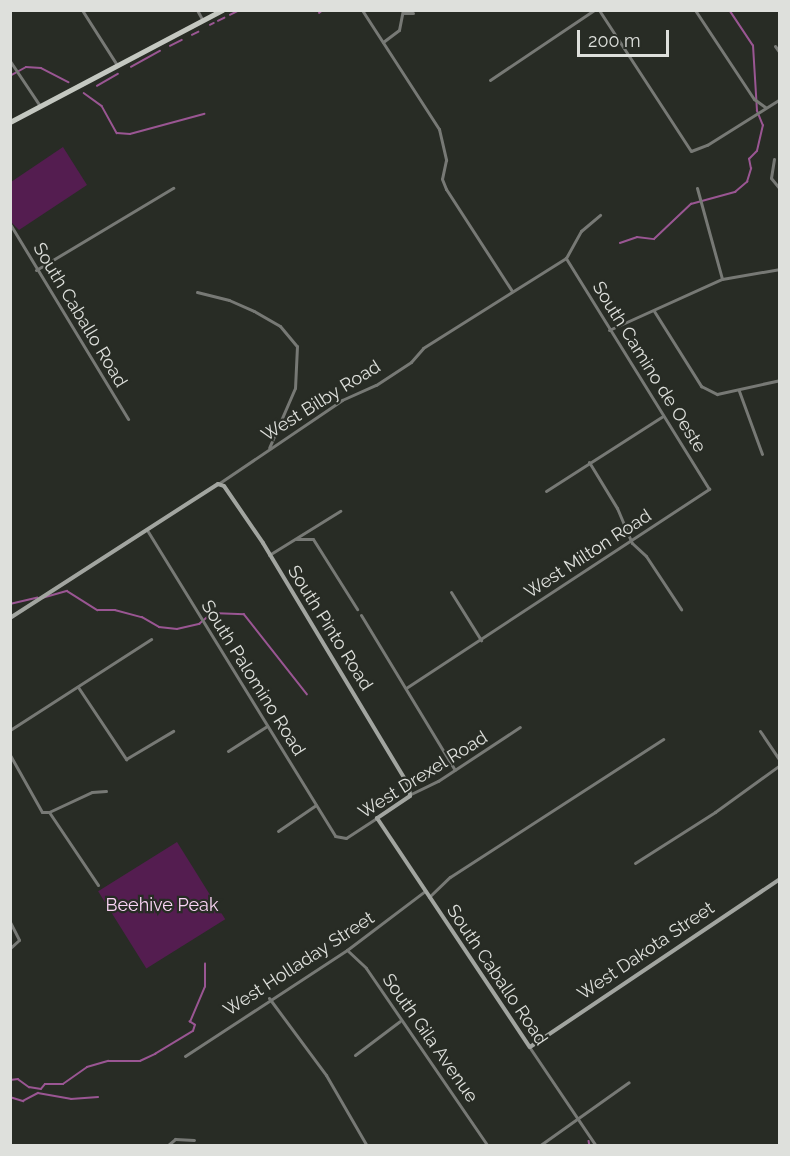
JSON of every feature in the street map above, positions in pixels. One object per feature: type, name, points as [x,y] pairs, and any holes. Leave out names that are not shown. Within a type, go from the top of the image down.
[{"type":"main road","points":[[10,122],[222,10]]},
{"type":"street","points":[[82,10],[117,65]]},
{"type":"street","points":[[197,10],[203,21]]},
{"type":"street","points":[[362,10],[439,129],[446,160],[442,179],[446,189],[512,291]]},
{"type":"street","points":[[490,80],[594,10]]},
{"type":"street","points":[[599,10],[686,146],[694,152],[780,99]]},
{"type":"street","points":[[695,10],[754,99],[767,107]]},
{"type":"street","points":[[383,42],[399,30],[403,21],[403,12],[413,13]]},
{"type":"street","points":[[403,21],[408,22]]},
{"type":"street","points":[[775,46],[780,53]]},
{"type":"street","points":[[10,62],[40,106]]},
{"type":"street","points":[[774,159],[771,178],[780,189]]},
{"type":"street","points":[[36,270],[173,188]]},
{"type":"street","points":[[697,188],[722,279]]},
{"type":"street","points":[[566,258],[580,231],[600,215]]},
{"type":"street","name":"South Caballo Road","points":[[10,224],[89,359],[128,419]]},
{"type":"street","name":"West Bilby Road","points":[[10,618],[218,484],[342,400],[376,385],[408,365],[423,348],[566,258]]},
{"type":"street","name":"South Camino de Oeste","points":[[566,258],[709,489]]},
{"type":"street","points":[[609,330],[722,279],[780,269]]},
{"type":"street","points":[[197,292],[229,300],[254,311],[280,326],[297,346],[295,388],[268,450]]},
{"type":"street","points":[[654,311],[701,386],[717,394],[739,392],[780,380]]},
{"type":"street","points":[[82,363],[89,359]]},
{"type":"street","points":[[739,392],[762,454]]},
{"type":"street","points":[[546,491],[663,416]]},
{"type":"street","points":[[589,462],[617,508],[632,543],[646,556],[681,609]]},
{"type":"street","name":"South Pinto Road","points":[[218,484],[230,492],[270,555],[397,762],[411,794]]},
{"type":"street","name":"West Milton Road","points":[[406,688],[632,543],[709,489]]},
{"type":"street","points":[[270,555],[340,511]]},
{"type":"street","name":"South Palomino Road","points":[[147,530],[337,838]]},
{"type":"street","points":[[296,539],[313,539],[357,609]]},
{"type":"street","points":[[451,592],[481,640]]},
{"type":"street","points":[[360,615],[455,770]]},
{"type":"street","points":[[10,730],[151,639]]},
{"type":"street","points":[[78,687],[126,759],[173,731]]},
{"type":"street","points":[[228,751],[267,726]]},
{"type":"street","name":"West Drexel Road","points":[[337,838],[346,838],[411,794],[455,770],[520,727]]},
{"type":"street","points":[[634,862],[716,812],[780,763],[760,731]]},
{"type":"street","points":[[429,897],[450,877],[663,739]]},
{"type":"street","points":[[10,755],[42,813],[49,812],[86,794],[106,791]]},
{"type":"street","points":[[278,831],[316,805]]},
{"type":"street","points":[[49,812],[98,885]]},
{"type":"street","name":"South Caballo Road","points":[[377,818],[596,1146]]},
{"type":"street","name":"West Dakota Street","points":[[530,1047],[780,879]]},
{"type":"street","name":"West Holladay Street","points":[[185,1056],[347,950],[425,891]]},
{"type":"street","points":[[10,922],[19,940],[10,948]]},
{"type":"street","name":"South Gila Avenue","points":[[347,950],[366,968],[400,1022],[488,1146]]},
{"type":"street","points":[[269,999],[326,1075],[367,1146]]},
{"type":"street","points":[[355,1055],[400,1022]]},
{"type":"street","points":[[539,1146],[629,1082]]},
{"type":"street","points":[[167,1146],[176,1139],[194,1140]]},
{"type":"green space","points":[[63,147],[87,185],[19,230],[11,222],[11,182]]},
{"type":"green space","name":"Beehive Peak","points":[[177,842],[225,919],[146,968],[98,891]]},
{"type":"waterway","points":[[319,13],[323,10]]},
{"type":"waterway","points":[[620,243],[637,237],[654,239],[691,204],[735,192],[747,182],[751,169],[749,159],[757,151],[763,126],[757,111],[753,46],[729,10]]},
{"type":"waterway","points":[[230,15],[238,11]]},
{"type":"waterway","points":[[218,21],[224,18]]},
{"type":"waterway","points":[[210,25],[214,23]]},
{"type":"waterway","points":[[192,35],[198,32]]},
{"type":"waterway","points":[[170,46],[182,40]]},
{"type":"waterway","points":[[131,67],[160,51]]},
{"type":"waterway","points":[[10,76],[26,67],[41,68],[69,82]]},
{"type":"waterway","points":[[97,86],[118,74]]},
{"type":"waterway","points":[[84,93],[102,106],[117,133],[130,134],[204,114]]},
{"type":"waterway","points":[[42,598],[67,591],[98,610],[115,610],[142,617],[159,627],[177,629],[199,624],[212,613],[244,614],[307,694]]},
{"type":"waterway","points":[[10,604],[37,598]]},
{"type":"waterway","points":[[10,1080],[18,1079],[29,1087],[41,1089],[45,1084],[63,1084],[87,1067],[108,1061],[140,1061],[155,1054],[193,1031],[195,1025],[190,1022],[205,987],[205,964]]},
{"type":"waterway","points":[[10,1097],[23,1101],[38,1093],[71,1099],[98,1097]]},
{"type":"waterway","points":[[589,1141],[590,1146]]}]
